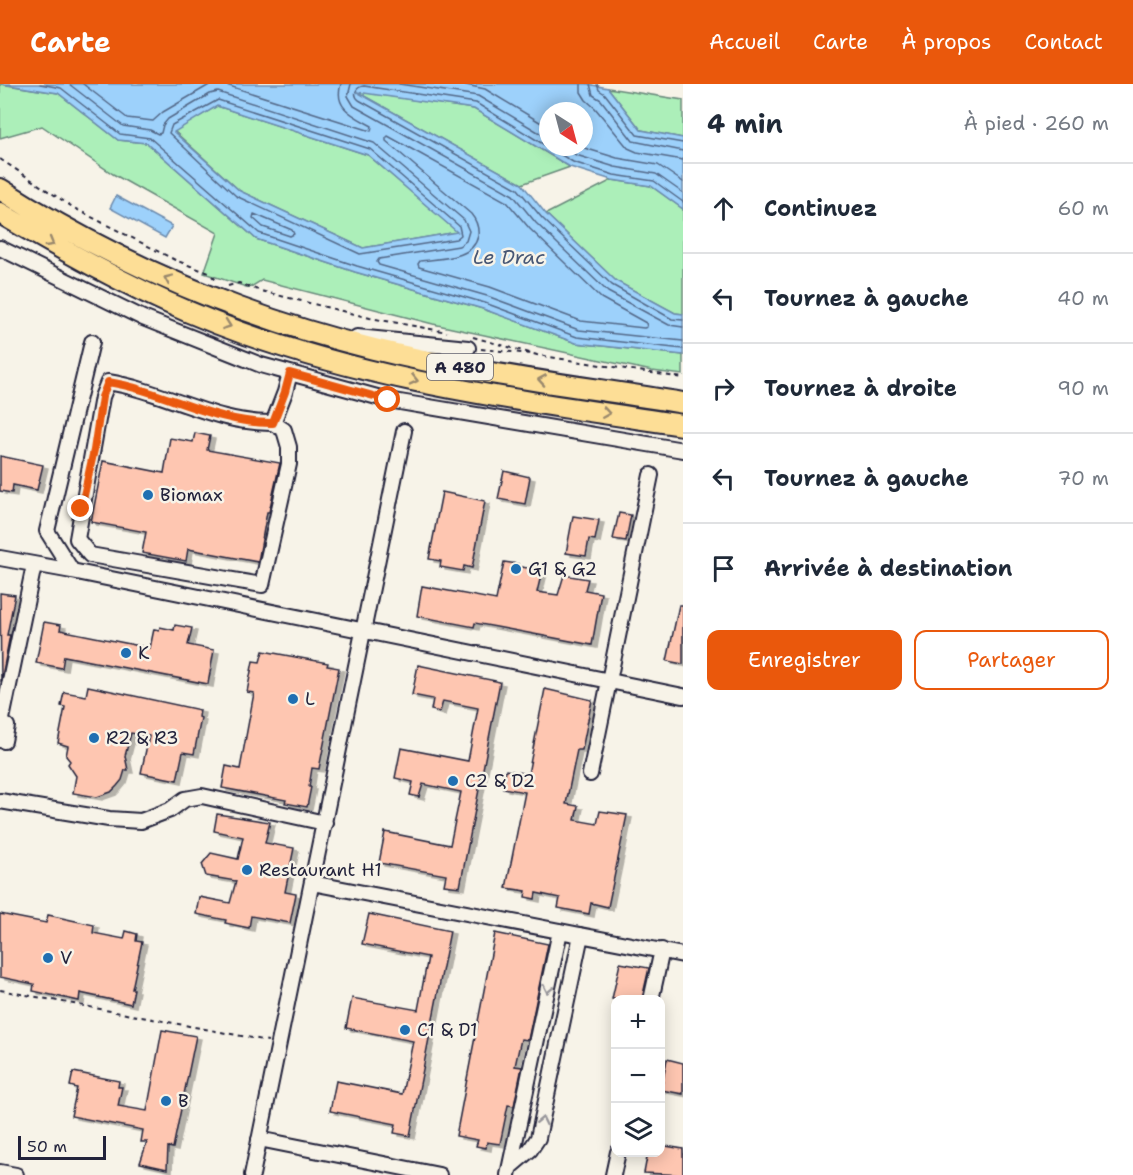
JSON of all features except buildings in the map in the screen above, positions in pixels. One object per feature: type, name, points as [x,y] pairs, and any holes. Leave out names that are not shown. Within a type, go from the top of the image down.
[{"type":"highway","name":"A 480","points":[[0,189],[85,239],[168,279],[242,309],[314,333],[436,363],[683,403]]},
{"type":"highway","name":"A 480","points":[[0,213],[119,279],[190,312],[264,339],[353,366],[439,386],[683,425]]},
{"type":"street","points":[[0,248],[143,318],[261,365],[388,400],[683,450]]},
{"type":"street","points":[[314,333],[468,348]]},
{"type":"street","points":[[72,571],[47,531],[92,342]]},
{"type":"street","points":[[273,423],[290,373]]},
{"type":"street","points":[[108,382],[132,387],[224,418],[273,423],[284,430],[289,447],[289,464],[262,585],[90,555],[77,539],[102,397],[108,382]]},
{"type":"street","points":[[252,1175],[404,432]]},
{"type":"street","points":[[590,774],[607,681],[651,475]]},
{"type":"street","points":[[0,558],[683,696]]},
{"type":"street","points":[[0,740],[4,741],[8,726],[1,724],[34,565]]},
{"type":"street","points":[[0,801],[108,819],[141,821],[170,810],[185,799],[202,796],[325,823]]},
{"type":"street","points":[[312,884],[683,955]]},
{"type":"street","points":[[509,1171],[560,932]]},
{"type":"street","points":[[509,1171],[530,1150],[538,1138],[581,935]]},
{"type":"street","points":[[652,995],[662,950]]},
{"type":"street","points":[[259,1139],[440,1175]]},
{"type":"street","points":[[613,1175],[617,1157]]},
{"type":"street","points":[[0,1172],[16,1175]]},
{"type":"path","points":[[0,159],[74,208],[175,260],[209,273],[222,286],[239,283]]},
{"type":"path","points":[[468,348],[537,355]]},
{"type":"path","points":[[0,990],[279,1043]]},
{"type":"green space","points":[[0,84],[58,93],[118,140],[147,143],[256,239],[355,272],[483,309],[576,343],[683,355],[683,375],[652,371],[433,324],[262,280],[249,288],[204,273],[218,233],[113,174],[42,126],[0,138]]},
{"type":"green space","points":[[608,88],[683,100],[683,138],[641,130]]},
{"type":"green space","points":[[355,91],[474,109],[539,148],[539,156],[552,156],[570,167],[522,184]]},
{"type":"green space","points":[[217,106],[368,155],[458,232],[363,248],[240,191],[174,131]]},
{"type":"green space","points":[[612,180],[651,186],[683,209],[683,314],[675,313],[616,281],[546,214]]},
{"type":"water","name":"Le Drac","points":[[2,84],[587,84],[608,88],[641,130],[683,138],[683,209],[651,186],[612,180],[570,167],[552,156],[593,156],[593,102],[539,102],[539,148],[474,109],[357,92],[522,184],[546,214],[616,281],[675,313],[683,314],[683,355],[576,343],[483,309],[355,272],[256,239],[147,143],[118,140],[58,93]],"holes":[[[217,106],[368,155],[457,232],[363,248],[240,191],[174,132]]]},
{"type":"water","points":[[116,196],[172,226],[165,238],[110,208]]},
{"type":"place","name":"Biomax","points":[[148,495]]},
{"type":"place","name":"G1 & G2","points":[[516,569]]},
{"type":"place","name":"K","points":[[126,653]]},
{"type":"place","name":"L","points":[[293,699]]},
{"type":"place","name":"R2 & R3","points":[[94,738]]},
{"type":"place","name":"C2 & D2","points":[[453,781]]},
{"type":"place","name":"Restaurant H1","points":[[247,870]]},
{"type":"place","name":"V","points":[[48,958]]},
{"type":"place","name":"C1 & D1","points":[[405,1030]]},
{"type":"place","name":"B","points":[[166,1101]]},
{"type":"route","points":[[81,509],[94,450],[102,397],[108,382],[132,387],[224,418],[261,424],[273,423],[279,411],[290,373],[388,400]]}]
